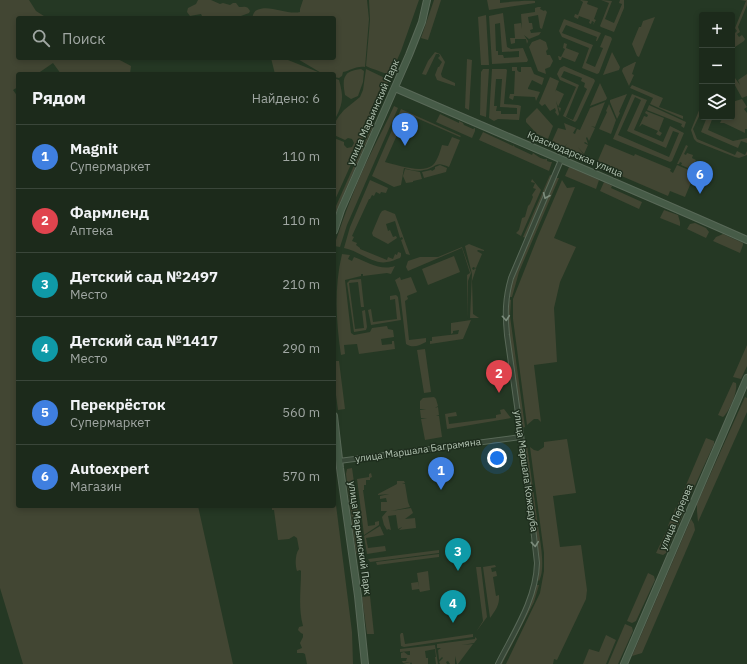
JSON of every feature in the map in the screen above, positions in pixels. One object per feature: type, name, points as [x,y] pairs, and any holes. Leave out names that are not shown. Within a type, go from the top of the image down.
[{"type":"street","name":"улица Марьинский Парк","points":[[336,225],[341,210],[395,88],[422,22],[427,0]]},
{"type":"street","name":"Краснодарская улица","points":[[395,88],[747,240]]},
{"type":"street","name":"улица Маршала Кожедуба","points":[[498,664],[530,599],[537,574],[536,545],[505,313],[506,299],[511,278],[561,160]]},
{"type":"street","name":"улица Перерва","points":[[624,664],[747,378]]},
{"type":"street","name":"улица Марьинский Парк","points":[[336,434],[358,596],[365,664]]},
{"type":"street","name":"улица Маршала Баграмяна","points":[[339,461],[521,437]]},
{"type":"green space","points":[[0,0],[29,0],[36,11],[44,16],[16,16],[16,60],[120,60],[131,66],[130,72],[60,72],[53,63],[40,72],[16,72],[16,88],[13,90],[16,94],[16,508],[198,508],[233,664],[23,664],[0,588]]},
{"type":"green space","points":[[198,0],[211,0],[220,4],[223,3],[230,5],[236,3],[239,7],[247,7],[250,11],[249,13],[241,16],[202,16],[201,14],[190,16],[187,12],[188,8],[196,4]]},
{"type":"green space","points":[[303,0],[367,0],[369,19],[365,67],[358,67],[343,72],[342,76],[339,78],[336,77],[336,72],[320,72],[299,60],[336,60],[336,16],[253,16],[255,11],[262,8],[295,13],[300,12]]},
{"type":"green space","points":[[369,0],[419,0],[401,51],[390,76],[366,66],[370,20]]},
{"type":"green space","points":[[434,0],[441,0],[428,40],[421,38]]},
{"type":"green space","points":[[487,0],[500,0],[500,3],[535,1],[535,3],[489,10]]},
{"type":"green space","points":[[580,0],[588,1],[587,4],[598,8],[594,19],[596,20],[593,25],[594,22],[592,21],[591,24],[589,23],[590,20],[579,16],[578,19],[574,17],[575,14],[578,15],[583,2]]},
{"type":"green space","points":[[601,0],[612,1],[605,19],[614,23],[622,4],[619,3],[620,0],[624,0],[624,8],[614,32],[600,26],[609,3]]},
{"type":"green space","points":[[740,0],[747,0],[747,5],[738,27],[740,32],[737,34],[739,37],[742,35],[745,39],[735,47],[735,33],[737,31],[735,28],[746,1]]},
{"type":"green space","points":[[541,7],[540,9],[547,12],[542,29],[540,28],[538,15],[528,17],[529,23],[532,23],[533,29],[530,30],[531,33],[541,32],[539,35],[529,39],[524,35],[528,41],[527,44],[526,39],[515,39],[515,43],[511,44],[510,38],[515,38],[514,24],[521,23],[522,29],[521,14],[535,12],[535,8]]},
{"type":"green space","points":[[503,13],[507,47],[511,49],[523,48],[528,60],[527,62],[492,64],[489,16]],"holes":[[[500,23],[502,52],[519,51],[519,57],[504,58],[503,55],[498,55],[498,51],[496,51],[495,24]]]},
{"type":"green space","points":[[486,15],[489,65],[481,65],[478,17]]},
{"type":"green space","points":[[655,17],[639,57],[637,56],[632,44],[643,21]]},
{"type":"green space","points":[[564,19],[601,33],[596,41],[597,37],[566,25],[562,33],[593,45],[586,63],[595,67],[603,48],[600,47],[605,35],[611,37],[612,39],[599,73],[597,74],[582,68],[589,48],[562,37],[559,31]]},
{"type":"green space","points":[[540,39],[546,42],[548,49],[546,51],[547,55],[550,55],[553,61],[550,67],[545,69],[546,74],[538,71],[529,47],[532,42]]},
{"type":"green space","points":[[564,43],[567,44],[566,48],[579,53],[575,62],[562,57],[561,60],[559,60],[558,56],[561,57],[565,49],[563,48]]},
{"type":"green space","points":[[435,52],[440,54],[445,62],[441,74],[442,77],[455,83],[455,86],[437,80],[435,75],[442,62],[438,58],[440,56],[439,54],[436,54],[426,75],[422,74],[428,61]]},
{"type":"green space","points":[[612,52],[620,67],[619,70],[603,75]]},
{"type":"green space","points":[[467,59],[472,60],[469,110],[465,108]]},
{"type":"green space","points":[[272,60],[288,60],[318,72],[274,72]]},
{"type":"green space","points":[[635,62],[632,74],[634,75],[629,86],[622,71],[623,68]]},
{"type":"green space","points":[[564,66],[594,79],[595,81],[575,122],[563,116],[576,87],[560,80],[557,74],[560,68]],"holes":[[[564,71],[582,78],[581,81],[585,83],[584,87],[587,89],[573,120],[566,117],[579,85],[561,77]]]},
{"type":"green space","points":[[512,67],[517,67],[517,70],[521,72],[521,67],[531,67],[534,74],[544,78],[542,85],[532,80],[528,88],[540,92],[536,101],[535,97],[514,96],[513,100],[509,98],[510,94],[514,94],[515,71],[512,71]]},
{"type":"green space","points":[[361,69],[364,71],[363,82],[358,96],[351,99],[345,95],[345,76],[350,72]]},
{"type":"green space","points":[[366,69],[389,80],[336,198],[336,139],[344,142],[344,145],[347,148],[352,147],[354,143],[352,139],[348,138],[345,140],[336,136],[336,121],[344,110],[360,97],[363,90]]},
{"type":"green space","points":[[483,69],[489,69],[486,117],[480,115],[481,72]]},
{"type":"green space","points":[[492,69],[506,69],[504,104],[521,106],[519,120],[498,119],[494,121],[489,118]],"holes":[[[496,79],[502,79],[500,107],[517,108],[517,114],[501,114],[501,111],[496,111],[497,106],[494,106]]]},
{"type":"green space","points":[[747,74],[747,96],[742,98],[735,85],[735,78],[740,85],[738,80]]},
{"type":"green space","points":[[550,77],[559,81],[555,92],[556,90],[564,94],[558,107],[556,101],[559,114],[558,116],[555,112],[555,108],[550,111],[545,104],[542,106],[539,103]]},
{"type":"green space","points":[[336,79],[339,80],[342,92],[342,101],[336,117]]},
{"type":"green space","points":[[600,83],[607,98],[606,100],[590,106]]},
{"type":"green space","points":[[632,85],[663,98],[659,107],[683,116],[683,119],[650,104],[653,98],[630,88]]},
{"type":"green space","points":[[627,94],[619,112],[620,113],[617,119],[610,100]]},
{"type":"green space","points":[[632,94],[647,100],[634,130],[663,142],[670,126],[684,133],[672,161],[670,162],[613,139]],"holes":[[[635,97],[641,100],[627,131],[666,148],[673,131],[679,133],[669,157],[618,135]]]},
{"type":"green space","points":[[742,99],[747,107],[744,109],[747,113],[747,129],[745,129],[745,133],[724,123],[720,123],[722,120],[735,120],[735,101]]},
{"type":"green space","points":[[605,102],[595,127],[591,126],[595,128],[589,141],[587,137],[586,138],[588,144],[585,142],[584,143],[588,145],[584,154],[578,147],[584,155],[583,156],[577,157],[562,150],[568,143],[561,150],[550,146],[558,128],[566,130],[564,123],[576,128],[573,133],[575,134],[577,129],[580,130],[590,108]]},
{"type":"green space","points":[[609,104],[616,120],[611,134],[599,129]]},
{"type":"green space","points":[[649,105],[686,122],[684,128],[681,126],[682,124],[647,110]]},
{"type":"green space","points":[[394,106],[398,108],[347,225],[340,247],[336,246],[336,240],[361,174]]},
{"type":"green space","points":[[537,108],[553,126],[548,139],[537,134],[526,122],[526,119]]},
{"type":"green space","points":[[401,109],[461,136],[460,137],[412,116],[404,119],[385,162],[417,169],[429,168],[436,161],[442,145],[448,146],[452,137],[460,140],[449,167],[438,164],[428,169],[419,171],[404,168],[401,185],[394,187],[372,176]]},
{"type":"green space","points":[[699,110],[699,116],[693,129],[697,139],[735,155],[737,151],[745,155],[747,151],[747,155],[739,158],[735,157],[697,142],[694,139],[691,130]]},
{"type":"green space","points":[[646,111],[664,118],[659,131],[662,133],[660,136],[656,134],[658,131],[642,124],[639,127],[644,116],[647,117],[648,115],[645,113]]},
{"type":"green space","points":[[440,114],[459,123],[459,121],[473,129],[475,128],[472,138],[436,122]]},
{"type":"green space","points":[[706,120],[712,120],[708,130],[733,141],[747,138],[747,143],[741,141],[738,148],[701,132]]},
{"type":"green space","points":[[373,123],[374,124],[336,212],[336,206]]},
{"type":"green space","points":[[483,132],[532,155],[533,153],[541,158],[547,159],[547,161],[552,162],[549,171],[479,140]]},
{"type":"green space","points":[[605,144],[634,156],[635,154],[671,169],[670,171],[673,173],[677,165],[691,171],[692,174],[690,179],[692,180],[685,197],[670,191],[668,196],[596,165]]},
{"type":"green space","points":[[686,145],[688,146],[684,154],[686,155],[687,153],[693,155],[692,158],[696,160],[692,168],[681,165],[682,163],[680,162],[677,164]]},
{"type":"green space","points":[[440,165],[447,168],[446,172],[424,178],[422,172],[432,171],[435,167]]},
{"type":"green space","points":[[569,167],[599,180],[596,189],[565,176]]},
{"type":"green space","points":[[405,169],[420,172],[422,179],[406,183],[403,176]]},
{"type":"green space","points":[[550,175],[553,176],[526,238],[523,237]]},
{"type":"green space","points":[[556,178],[559,178],[519,272],[512,297],[509,297],[511,286],[519,264]]},
{"type":"green space","points":[[532,179],[541,190],[521,236],[516,233],[519,230],[522,218],[525,217],[528,206],[533,197],[532,195],[536,189],[533,188],[535,183],[531,182]]},
{"type":"green space","points":[[370,180],[388,188],[386,193],[381,192],[380,194],[376,192],[374,196],[372,195],[369,199],[352,236],[354,237],[352,241],[357,243],[356,245],[360,249],[387,260],[388,257],[393,259],[395,254],[397,255],[398,252],[401,253],[400,258],[390,262],[377,261],[344,248],[350,227]]},
{"type":"green space","points":[[562,180],[567,188],[575,187],[554,238],[576,247],[560,282],[554,308],[557,362],[534,365],[541,422],[538,419],[534,419],[527,425],[513,319],[513,299]]},
{"type":"green space","points":[[604,182],[612,186],[611,188],[642,202],[639,209],[600,191]]},
{"type":"green space","points":[[385,210],[395,214],[410,255],[406,254],[401,240],[403,239],[402,237],[400,238],[395,221],[386,224],[388,231],[390,230],[393,237],[396,236],[397,238],[388,244],[373,236],[372,233],[380,214]]},
{"type":"green space","points":[[664,210],[678,215],[680,226],[660,218]]},
{"type":"green space","points":[[695,223],[706,228],[709,232],[706,238],[687,229],[690,224]]},
{"type":"green space","points":[[723,234],[743,243],[740,253],[713,241],[716,237]]},
{"type":"green space","points":[[469,244],[484,250],[477,251],[482,254],[476,268],[473,267],[472,269],[476,269],[472,281],[473,314],[479,318],[470,318],[472,274],[465,246]]},
{"type":"green space","points":[[462,247],[471,273],[468,281],[468,319],[467,275],[470,273],[462,248],[408,271],[406,267],[408,261],[420,257],[438,257]]},
{"type":"green space","points":[[342,254],[350,255],[348,259],[352,261],[354,257],[379,267],[395,266],[391,274],[387,273],[363,276],[363,274],[361,274],[361,276],[345,280],[351,333],[354,335],[370,332],[372,328],[387,326],[388,329],[393,330],[394,337],[381,339],[382,345],[392,344],[392,341],[394,341],[395,349],[359,354],[357,344],[344,345],[345,354],[341,355],[338,330],[337,291],[339,266]]},
{"type":"green space","points":[[454,256],[460,272],[428,285],[422,269]]},
{"type":"green space","points":[[400,277],[401,280],[411,277],[417,292],[407,296],[408,299],[405,301],[409,340],[426,338],[426,342],[416,346],[406,344],[400,293],[395,280]]},
{"type":"green space","points":[[361,279],[364,307],[361,307],[358,282],[349,283],[355,329],[364,328],[362,311],[365,310],[367,327],[366,330],[354,332],[347,283],[350,280]]},
{"type":"green space","points":[[396,295],[398,297],[401,320],[371,325],[368,310],[371,309],[373,322],[397,319],[395,299],[390,300],[390,296]]},
{"type":"green space","points":[[508,299],[511,300],[510,316],[525,427],[522,428],[509,331]]},
{"type":"green space","points":[[471,320],[463,339],[430,344],[432,337],[458,334],[459,330],[453,331],[451,334],[451,323]]},
{"type":"green space","points":[[747,345],[747,366],[741,379],[733,377]]},
{"type":"green space","points":[[425,349],[431,392],[424,393],[417,350]]},
{"type":"green space","points":[[336,361],[339,361],[345,409],[338,410],[336,395]]},
{"type":"green space","points":[[733,382],[736,383],[736,391],[728,411],[723,417],[718,415]]},
{"type":"green space","points":[[434,397],[438,406],[435,408],[438,407],[439,415],[436,416],[439,416],[442,437],[425,440],[421,419],[427,418],[421,418],[420,410],[426,409],[420,409],[420,401],[423,398]]},
{"type":"green space","points":[[745,397],[747,398],[747,412],[698,522],[697,504]]},
{"type":"green space","points":[[504,409],[511,418],[447,429],[445,414],[456,412],[457,416],[448,417],[449,424],[496,418],[496,415],[501,414],[500,410]]},
{"type":"green space","points":[[706,438],[714,441],[714,444],[686,505],[683,507],[678,504]]},
{"type":"green space","points":[[567,439],[576,493],[553,496],[560,547],[581,545],[587,590],[586,599],[557,660],[554,659],[553,664],[506,664],[540,593],[544,571],[544,553],[530,447],[538,451],[544,447],[544,442]]},
{"type":"green space","points":[[527,445],[538,525],[535,525],[525,446]]},
{"type":"green space","points":[[352,468],[364,553],[364,555],[358,556],[356,552],[346,474],[347,469]]},
{"type":"green space","points":[[371,473],[372,477],[370,480],[366,480],[366,485],[364,485],[363,490],[368,526],[375,525],[375,522],[379,521],[379,525],[364,535],[357,479],[369,477],[369,474]]},
{"type":"green space","points":[[397,481],[404,481],[405,483],[402,484],[405,484],[410,507],[391,511],[411,508],[413,513],[405,519],[415,518],[416,528],[399,530],[402,527],[398,529],[396,515],[388,516],[391,530],[387,530],[384,525],[382,517],[387,511],[381,511],[381,502],[387,502],[386,498],[380,499],[380,496],[389,494],[378,494],[397,484]]},
{"type":"green space","points":[[336,505],[352,632],[353,664],[307,664],[305,654],[297,653],[297,650],[302,648],[300,643],[303,637],[303,634],[298,630],[299,627],[303,626],[300,605],[301,571],[297,571],[296,563],[296,557],[299,549],[297,538],[294,536],[289,539],[278,540],[274,510],[272,510],[272,508],[336,508]]},
{"type":"green space","points":[[676,507],[684,512],[677,528],[674,529],[668,526]]},
{"type":"green space","points":[[691,519],[695,530],[642,653],[632,656]]},
{"type":"green space","points":[[380,526],[384,535],[366,538],[368,548],[385,546],[386,551],[367,554],[364,536]]},
{"type":"green space","points":[[535,526],[538,526],[542,554],[542,569],[539,581],[539,559]]},
{"type":"green space","points":[[667,530],[673,532],[674,535],[666,553],[663,555],[656,553]]},
{"type":"green space","points":[[439,550],[439,553],[370,562],[368,559]]},
{"type":"green space","points":[[439,554],[439,557],[377,565],[376,562]]},
{"type":"green space","points":[[495,565],[496,567],[491,568],[492,572],[496,571],[497,576],[493,577],[496,596],[499,595],[499,602],[490,618],[483,567]]},
{"type":"green space","points":[[476,567],[481,567],[487,617],[476,632],[483,621]]},
{"type":"green space","points":[[428,571],[430,590],[420,592],[419,589],[412,590],[411,583],[418,582],[419,587],[417,573]]},
{"type":"green space","points":[[648,573],[654,576],[655,580],[636,621],[632,623],[627,621]]},
{"type":"green space","points":[[536,585],[539,585],[534,602],[502,664],[499,664],[526,611]]},
{"type":"green space","points":[[370,596],[374,634],[367,634],[362,597]]},
{"type":"green space","points":[[625,624],[632,627],[633,631],[618,664],[608,664]]},
{"type":"green space","points":[[401,633],[403,633],[405,644],[473,634],[473,637],[404,647],[401,646]]},
{"type":"green space","points":[[606,635],[616,640],[606,664],[583,664],[589,649],[599,652]]},
{"type":"green space","points":[[475,637],[477,639],[474,643],[462,645],[473,644],[458,664],[455,656],[455,664],[450,664],[448,661],[446,662],[447,664],[440,664],[439,662],[443,658],[442,657],[439,660],[438,650],[441,648],[437,648],[437,644],[475,639]]},
{"type":"green space","points":[[435,645],[438,664],[436,664],[435,649],[425,651],[426,658],[428,658],[428,664],[412,664],[411,662],[410,664],[403,664],[410,662],[403,663],[402,661],[406,661],[407,658],[401,658],[401,653],[404,652],[410,655],[410,651],[400,652],[400,649]]},
{"type":"place","name":"Перекрёсток","points":[[405,146]]},
{"type":"place","name":"Autoexpert","points":[[700,194]]},
{"type":"place","name":"Фармленд","points":[[499,393]]},
{"type":"place","name":"Magnit","points":[[441,490]]},
{"type":"place","name":"Детский сад №2497","points":[[458,571]]},
{"type":"place","name":"Детский сад №1417","points":[[453,623]]}]
